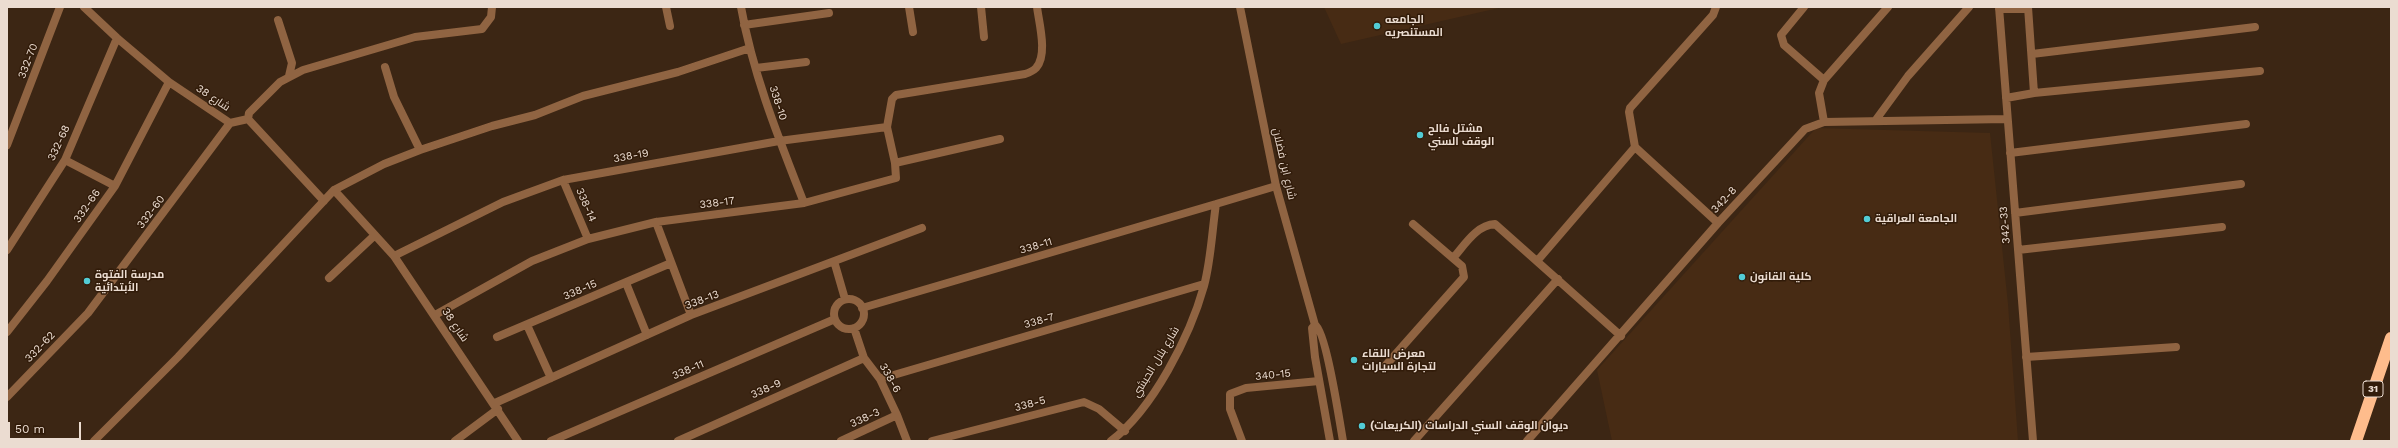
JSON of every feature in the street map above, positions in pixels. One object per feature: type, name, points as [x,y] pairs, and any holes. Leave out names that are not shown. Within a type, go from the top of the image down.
[{"type":"highway","name":"31","points":[[2356,441],[2391,338]]},
{"type":"street","name":"332-70","points":[[7,145],[60,7]]},
{"type":"street","name":"شارع 38","points":[[84,7],[117,38],[169,82],[230,123],[248,118]]},
{"type":"street","points":[[324,201],[248,118],[249,113],[271,90],[289,76],[313,66],[397,42],[434,34],[482,29],[489,22],[492,7]]},
{"type":"street","points":[[666,7],[670,26]]},
{"type":"street","name":"338-10","points":[[741,7],[750,48],[779,141],[804,203]]},
{"type":"street","points":[[910,7],[913,32]]},
{"type":"street","points":[[982,7],[984,37]]},
{"type":"street","points":[[1000,139],[895,164],[887,127],[892,100],[896,95],[1025,74],[1035,69],[1040,62],[1042,50],[1037,7]]},
{"type":"street","name":"شارع ابن فضلان","points":[[1240,7],[1276,186],[1315,325],[1319,328],[1325,347],[1343,441]]},
{"type":"street","points":[[1716,7],[1713,15],[1629,109],[1635,147],[1718,223]]},
{"type":"street","points":[[1804,7],[1781,35],[1781,38],[1784,45],[1824,80]]},
{"type":"street","points":[[1824,122],[1819,93],[1824,80],[1888,7]]},
{"type":"street","points":[[1875,121],[1908,76],[1968,7]]},
{"type":"street","points":[[1999,8],[2028,8],[2034,93]]},
{"type":"street","name":"342-33","points":[[1999,8],[2033,441]]},
{"type":"street","points":[[744,25],[829,13]]},
{"type":"street","points":[[278,20],[292,63],[289,76]]},
{"type":"street","points":[[2032,54],[2255,27]]},
{"type":"street","name":"332-68","points":[[7,250],[65,160],[117,38]]},
{"type":"street","points":[[94,441],[178,357],[334,190],[384,164],[420,150],[492,126],[535,115],[583,96],[678,72],[750,48]]},
{"type":"street","points":[[756,68],[806,62]]},
{"type":"street","points":[[384,67],[394,96],[420,150]]},
{"type":"street","points":[[2006,98],[2034,93],[2260,71]]},
{"type":"street","name":"332-66","points":[[7,332],[47,281],[115,186],[169,82]]},
{"type":"street","name":"342-8","points":[[1527,441],[1718,223],[1805,129],[1824,122],[2007,119]]},
{"type":"street","name":"332-60","points":[[88,312],[230,123]]},
{"type":"street","points":[[2010,153],[2246,124]]},
{"type":"street","name":"338-19","points":[[394,256],[503,202],[563,180],[779,141],[887,127]]},
{"type":"street","points":[[1538,260],[1635,147]]},
{"type":"street","points":[[65,160],[115,186]]},
{"type":"street","name":"338-17","points":[[435,315],[532,260],[588,239],[656,222],[804,203],[896,178],[895,164]]},
{"type":"street","name":"338-14","points":[[563,180],[588,239]]},
{"type":"street","points":[[2015,213],[2241,184]]},
{"type":"street","points":[[1216,204],[1276,186]]},
{"type":"street","name":"شارع 38","points":[[334,190],[394,256],[497,406],[518,441]]},
{"type":"street","name":"شارع بلال الحبشي","points":[[1111,441],[1125,431],[1152,394],[1188,333],[1204,284],[1216,204]]},
{"type":"street","name":"338-11","points":[[862,308],[1216,204]]},
{"type":"street","points":[[656,222],[691,315]]},
{"type":"street","points":[[1386,365],[1464,277],[1462,266],[1414,224]]},
{"type":"street","points":[[1453,258],[1479,229],[1488,224],[1495,224],[1538,260],[1620,336]]},
{"type":"street","points":[[2018,250],[2222,226]]},
{"type":"street","name":"338-13","points":[[455,441],[497,406],[551,378],[691,315],[922,228]]},
{"type":"street","points":[[329,278],[375,235]]},
{"type":"street","points":[[834,261],[845,300]]},
{"type":"street","name":"338-15","points":[[497,337],[671,263]]},
{"type":"street","points":[[1414,441],[1558,279]]},
{"type":"street","points":[[626,283],[647,335]]},
{"type":"street","name":"338-7","points":[[880,379],[1204,284]]},
{"type":"street","points":[[845,300],[853,300],[862,308],[863,318],[854,328],[844,328],[834,318],[837,305],[845,300]]},
{"type":"street","name":"332-62","points":[[7,397],[88,312]]},
{"type":"street","name":"338-11","points":[[551,441],[834,318]]},
{"type":"street","points":[[527,325],[551,378]]},
{"type":"street","name":"شارع ابن فضلان","points":[[1315,325],[1312,329],[1319,381],[1330,441]]},
{"type":"street","name":"338-6","points":[[854,328],[864,358],[880,379],[897,415],[907,441]]},
{"type":"street","points":[[2026,357],[2176,347]]},
{"type":"street","name":"338-9","points":[[678,441],[864,358]]},
{"type":"street","name":"340-15","points":[[1242,441],[1230,409],[1230,394],[1246,388],[1319,381]]},
{"type":"street","name":"338-5","points":[[932,441],[1079,402],[1092,404],[1125,431]]},
{"type":"street","name":"338-3","points":[[841,441],[897,415]]},
{"type":"shaded area","name":"الجامعه المستنصريه","points":[[1324,7],[1503,7],[1341,44]]},
{"type":"shaded area","name":"الجامعة العراقية","points":[[1816,128],[1990,133],[2008,304],[2018,441],[1612,441],[1597,370]]},
{"type":"place","name":"الجامعه المستنصريه","points":[[1377,26]]},
{"type":"place","name":"مشتل فالح الوقف السني","points":[[1420,135]]},
{"type":"place","name":"الجامعة العراقية","points":[[1867,219]]},
{"type":"place","name":"كلية القانون","points":[[1742,277]]},
{"type":"place","name":"مدرسة الفتوة الأبتدائية","points":[[87,281]]},
{"type":"place","name":"معرض اللقاء لتجارة السيارات","points":[[1354,360]]},
{"type":"place","name":"ديوان الوقف السني الدراسات (الكريعات)","points":[[1362,426]]}]
